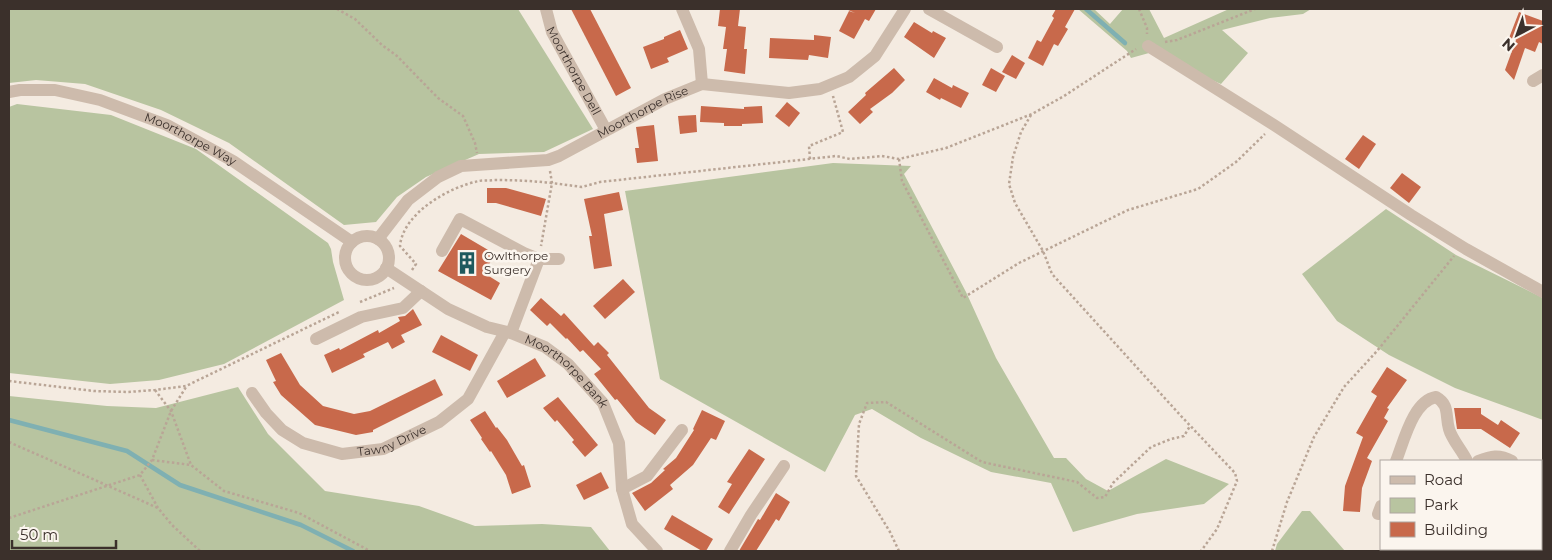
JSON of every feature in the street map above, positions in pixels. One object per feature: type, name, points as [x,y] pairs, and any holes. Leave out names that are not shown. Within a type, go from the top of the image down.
[{"type":"street","name":"Moorthorpe Dell","points":[[546,9],[552,32],[606,130]]},
{"type":"street","points":[[682,9],[699,49],[702,84]]},
{"type":"street","name":"Moorthorpe Rise","points":[[378,239],[408,200],[434,179],[461,166],[548,160],[559,156],[665,99],[702,84],[790,93],[820,89],[831,85],[849,77],[875,56],[905,9]]},
{"type":"street","points":[[929,9],[997,47]]},
{"type":"street","points":[[1148,46],[1274,125],[1411,215],[1543,292]]},
{"type":"street","name":"Moorthorpe Way","points":[[9,92],[20,90],[55,90],[100,100],[167,125],[233,160],[352,242]]},
{"type":"street","points":[[442,251],[460,219],[524,253],[539,259],[559,259]]},
{"type":"street","points":[[366,236],[378,239],[384,244],[389,260],[382,274],[367,280],[353,274],[348,268],[345,256],[352,242],[366,236]]},
{"type":"street","name":"Tawny Drive","points":[[252,393],[266,413],[282,430],[303,443],[342,454],[383,449],[439,422],[468,399],[508,332],[539,259]]},
{"type":"street","name":"Moorthorpe Bank","points":[[386,268],[448,309],[488,327],[508,332],[545,346],[568,364],[603,403],[619,443],[622,489],[632,524],[657,551]]},
{"type":"street","points":[[316,339],[362,317],[403,308],[421,291]]},
{"type":"street","points":[[1396,460],[1419,407],[1429,398],[1436,397],[1442,400],[1445,405],[1450,432],[1466,460]]},
{"type":"street","points":[[622,489],[647,476],[682,430]]},
{"type":"street","points":[[1480,460],[1490,456],[1509,460]]},
{"type":"street","points":[[730,551],[750,515],[784,466]]},
{"type":"path","points":[[337,9],[355,19],[382,45],[397,56],[438,98],[463,116],[475,143],[480,164]]},
{"type":"path","points":[[1139,9],[1147,28],[1148,46]]},
{"type":"path","points":[[552,182],[582,187],[600,182],[836,156],[850,159],[882,156],[899,159],[946,148],[1032,114],[1064,96],[1133,50],[1177,40],[1255,9]]},
{"type":"path","points":[[810,159],[809,146],[842,132],[831,85]]},
{"type":"path","points":[[1032,114],[1022,132],[1013,157],[1009,184],[1015,203],[1043,251],[1052,274],[1235,473],[1237,481],[1217,529],[1201,551]]},
{"type":"path","points":[[899,159],[902,181],[963,298],[1019,263],[1128,210],[1198,189],[1236,162],[1274,125]]},
{"type":"path","points":[[539,259],[552,182],[548,160]]},
{"type":"path","points":[[1272,551],[1287,502],[1314,438],[1344,387],[1377,351],[1462,246]]},
{"type":"path","points":[[355,305],[391,290],[406,280]]},
{"type":"path","points":[[9,381],[94,391],[128,392],[186,386],[346,308]]},
{"type":"path","points":[[9,518],[140,475],[152,460],[171,411],[186,386]]},
{"type":"path","points":[[155,390],[171,411],[191,465],[224,492],[299,513],[370,551]]},
{"type":"path","points":[[899,551],[890,532],[856,476],[859,424],[868,403],[886,402],[982,462],[1077,482],[1096,498],[1105,497],[1113,483],[1151,447],[1184,436],[1190,426]]},
{"type":"path","points":[[9,442],[158,508]]},
{"type":"path","points":[[152,460],[191,465]]},
{"type":"path","points":[[140,475],[158,508],[172,525],[200,551]]},
{"type":"green space","points":[[9,9],[518,9],[593,129],[544,152],[479,154],[426,177],[397,197],[376,222],[344,225],[229,143],[161,110],[85,84],[36,80],[9,83]]},
{"type":"green space","points":[[1078,9],[1094,9],[1110,24],[1123,9],[1149,9],[1164,38],[1229,9],[1311,9],[1303,14],[1270,18],[1222,30],[1248,53],[1221,84],[1149,53],[1131,58],[1127,51]]},
{"type":"green space","points":[[17,104],[111,115],[196,149],[328,243],[344,300],[224,364],[159,380],[110,384],[9,373],[9,107]]},
{"type":"green space","points":[[833,163],[911,166],[904,174],[966,292],[996,358],[1054,458],[1066,458],[1086,479],[1108,491],[1166,459],[1229,484],[1204,504],[1137,514],[1073,532],[1051,483],[991,472],[921,438],[872,409],[855,415],[825,472],[660,379],[625,191]]},
{"type":"green space","points":[[1386,209],[1456,255],[1543,298],[1543,420],[1455,388],[1389,355],[1337,321],[1302,274]]},
{"type":"green space","points":[[238,387],[268,434],[325,491],[419,506],[475,526],[542,524],[591,527],[610,551],[9,551],[9,396],[107,406],[156,408]]},
{"type":"green space","points":[[1302,511],[1310,511],[1345,551],[1275,551],[1277,544]]},
{"type":"building","points":[[571,9],[590,9],[631,88],[616,96]]},
{"type":"building","points":[[720,9],[740,9],[738,26],[746,27],[744,49],[747,49],[745,74],[724,71],[727,49],[723,49],[726,27],[718,26]]},
{"type":"building","points":[[846,9],[876,9],[869,21],[865,19],[854,39],[839,31],[849,11],[855,13]]},
{"type":"building","points":[[1056,9],[1075,9],[1065,27],[1068,29],[1058,46],[1054,44],[1043,66],[1028,58],[1037,40],[1041,42],[1054,18],[1052,16]]},
{"type":"building","points":[[1519,12],[1543,21],[1543,44],[1539,42],[1535,52],[1525,48],[1514,80],[1505,70],[1516,40],[1509,38]]},
{"type":"building","points":[[914,22],[932,33],[933,31],[946,38],[934,58],[904,37]]},
{"type":"building","points":[[680,30],[688,49],[667,58],[669,62],[651,69],[643,47]]},
{"type":"building","points":[[814,35],[831,37],[828,58],[809,55],[808,60],[769,58],[770,38],[814,40]]},
{"type":"building","points":[[1012,55],[1025,63],[1016,79],[1002,72]]},
{"type":"building","points":[[894,68],[905,80],[892,93],[870,109],[873,112],[860,124],[848,112],[866,95],[865,93]]},
{"type":"building","points":[[991,68],[1005,76],[996,92],[982,85]]},
{"type":"building","points":[[934,78],[952,88],[953,85],[969,93],[961,108],[926,92]]},
{"type":"building","points":[[787,102],[800,113],[789,127],[775,116]]},
{"type":"building","points":[[701,106],[744,109],[744,107],[762,106],[763,123],[724,126],[724,123],[700,122]]},
{"type":"building","points":[[696,115],[697,132],[680,134],[678,116]]},
{"type":"building","points":[[654,125],[658,161],[637,163],[635,148],[639,148],[636,127]]},
{"type":"building","points":[[1363,135],[1376,144],[1359,169],[1345,159]]},
{"type":"building","points":[[1402,173],[1421,187],[1409,203],[1390,188]]},
{"type":"building","points":[[487,188],[506,188],[546,199],[541,216],[496,203],[487,203]]},
{"type":"building","points":[[619,192],[623,210],[604,214],[612,266],[594,269],[589,236],[592,236],[584,199]]},
{"type":"building","name":"Owlthorpe Surgery","points":[[461,234],[495,254],[484,273],[500,283],[491,300],[438,271]]},
{"type":"building","points":[[623,279],[635,292],[605,319],[593,306]]},
{"type":"building","points":[[541,298],[561,316],[564,313],[594,346],[598,342],[609,353],[607,355],[649,408],[666,420],[655,435],[636,422],[617,399],[615,400],[594,374],[601,369],[583,350],[580,352],[550,323],[547,326],[530,310]]},
{"type":"building","points":[[413,309],[422,325],[401,335],[405,342],[392,349],[388,342],[363,354],[365,357],[332,373],[324,355],[339,348],[340,350],[378,330],[379,333],[400,321],[398,317],[405,316]]},
{"type":"building","points":[[441,335],[478,355],[470,371],[432,352]]},
{"type":"building","points":[[281,353],[300,385],[323,406],[354,414],[370,411],[435,379],[443,395],[373,430],[373,432],[356,435],[315,425],[281,395],[273,382],[276,381],[266,360]]},
{"type":"building","points":[[535,358],[546,376],[507,398],[497,381]]},
{"type":"building","points":[[1387,367],[1407,380],[1387,408],[1389,409],[1384,418],[1388,421],[1367,458],[1372,461],[1362,488],[1360,512],[1343,511],[1345,486],[1363,437],[1356,433],[1377,396],[1371,392]]},
{"type":"building","points":[[558,397],[598,445],[585,457],[557,420],[555,422],[543,408]]},
{"type":"building","points":[[1454,408],[1481,408],[1481,414],[1498,425],[1501,420],[1520,433],[1510,448],[1481,429],[1457,429]]},
{"type":"building","points":[[702,410],[725,421],[716,440],[711,438],[693,465],[670,485],[673,489],[645,511],[632,493],[651,483],[676,458],[694,430]]},
{"type":"building","points":[[485,411],[496,428],[507,440],[522,466],[524,465],[531,487],[512,494],[506,475],[470,420]]},
{"type":"building","points":[[749,449],[765,459],[729,514],[718,507],[732,484],[727,482]]},
{"type":"building","points":[[601,472],[609,488],[584,500],[576,485]]},
{"type":"building","points":[[776,493],[790,502],[779,521],[776,519],[756,551],[739,551],[758,519],[760,520]]},
{"type":"building","points":[[672,515],[713,539],[706,551],[702,551],[664,529]]},
{"type":"waterway","points":[[1086,9],[1125,43]]},
{"type":"waterway","points":[[9,420],[127,451],[180,485],[301,525],[353,551]]},
{"type":"place","name":"Owlthorpe Surgery","points":[[467,263]]}]
